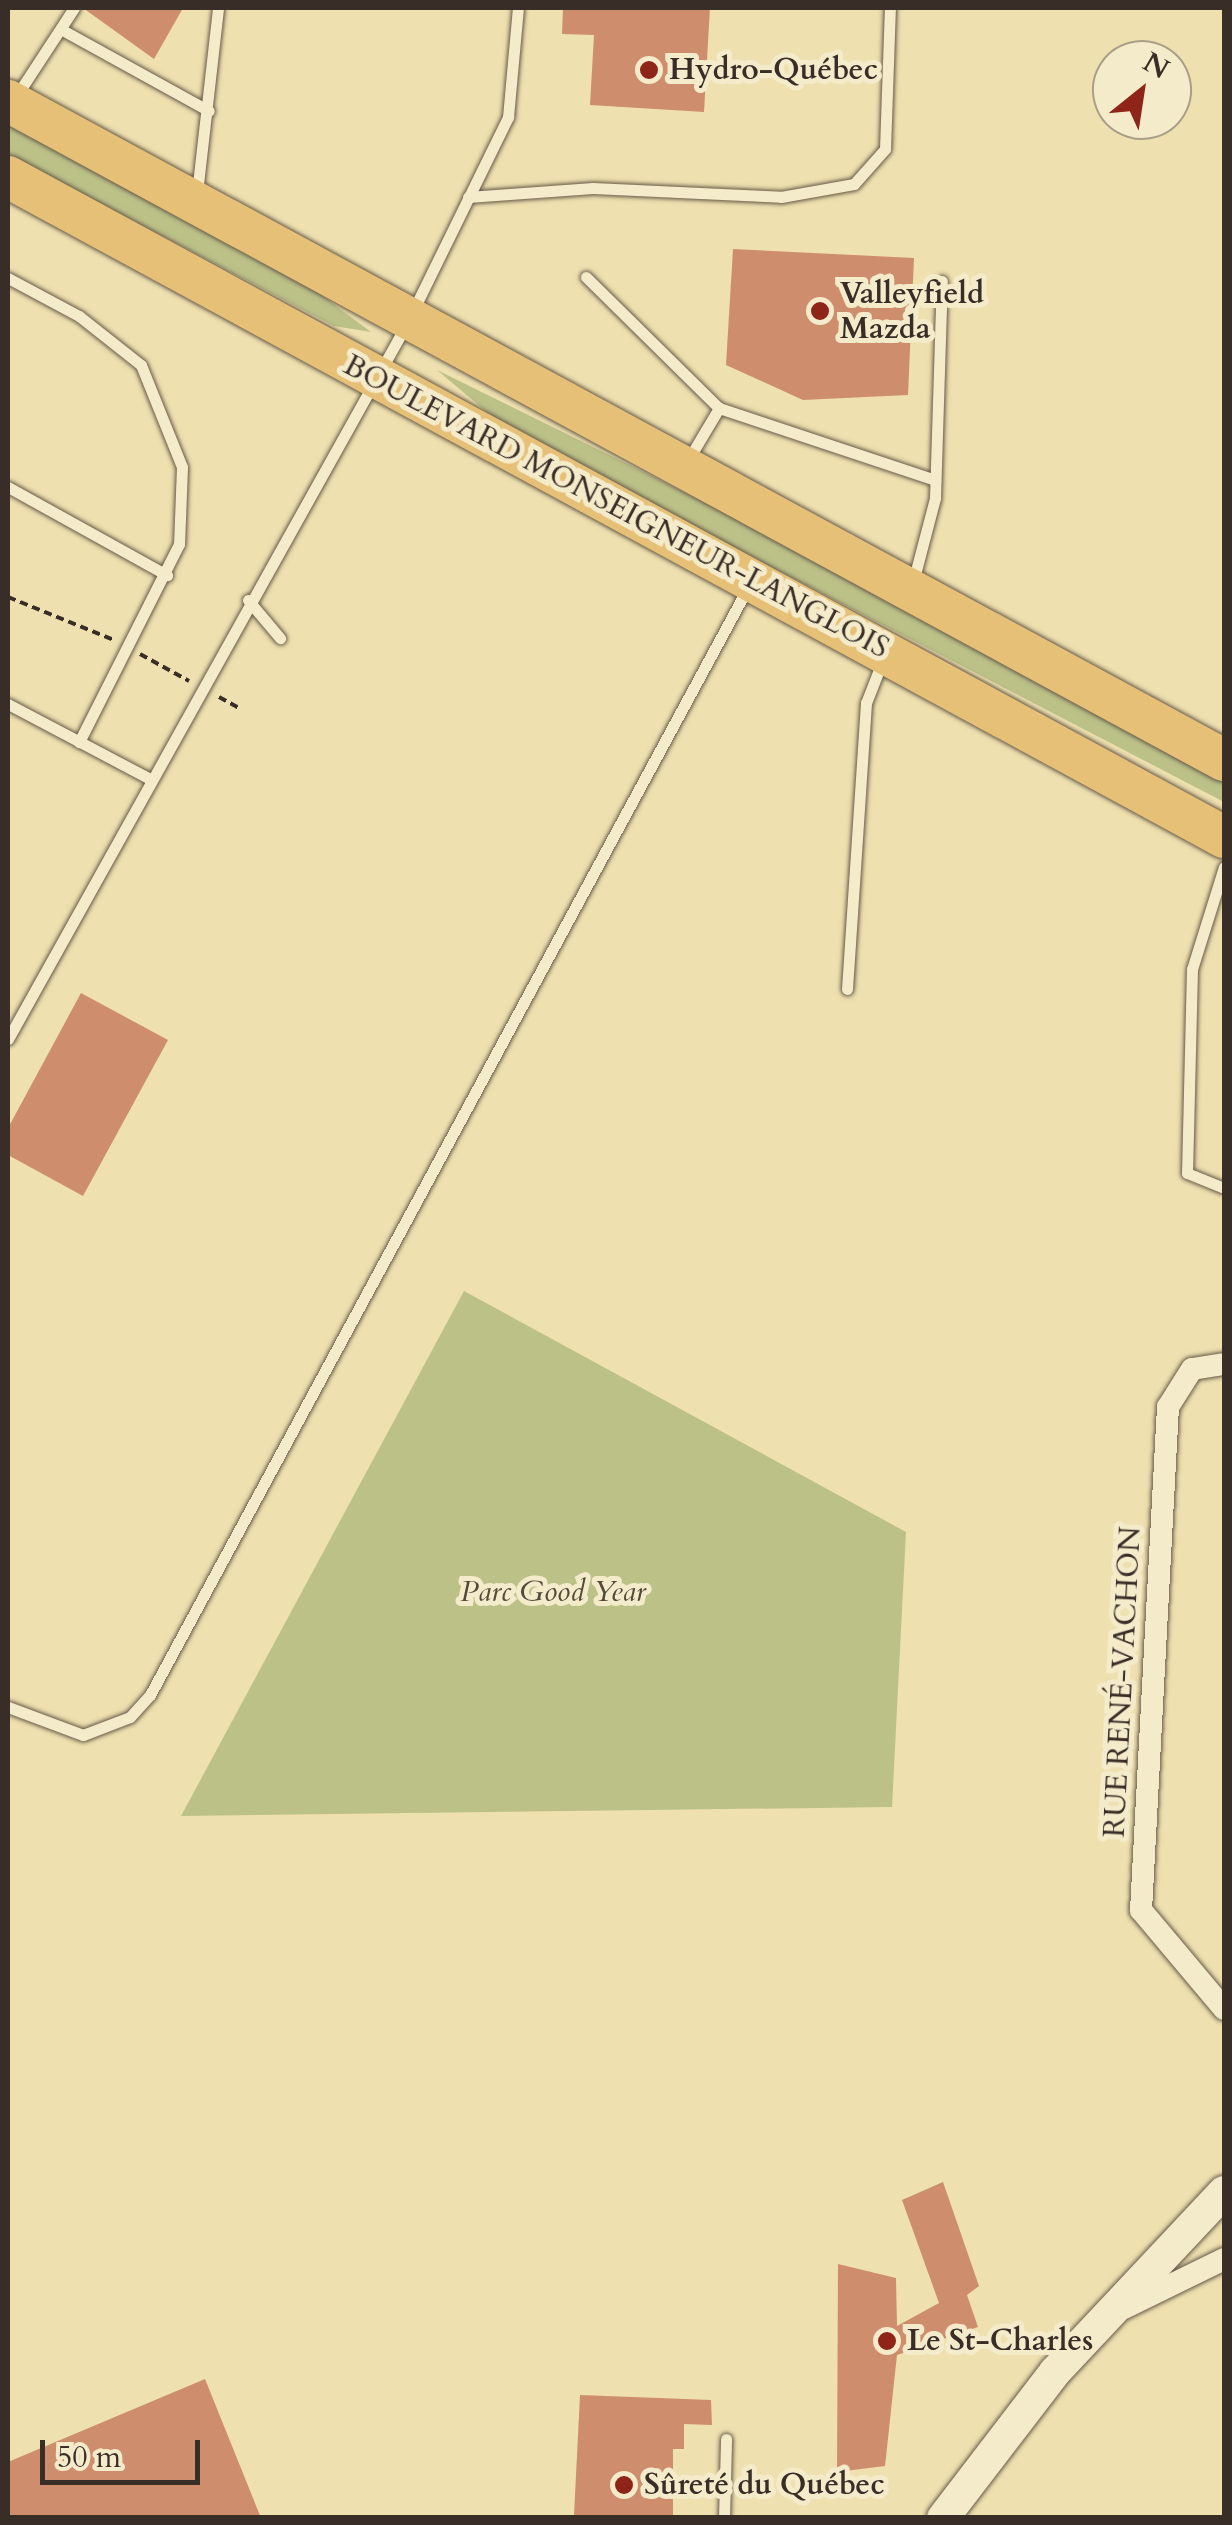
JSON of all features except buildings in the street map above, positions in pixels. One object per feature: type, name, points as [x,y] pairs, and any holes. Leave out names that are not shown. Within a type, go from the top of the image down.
[{"type":"highway","points":[[10,102],[1224,760]]},
{"type":"highway","name":"BOULEVARD MONSEIGNEUR-LANGLOIS","points":[[8,178],[1224,837]]},
{"type":"main road","points":[[943,2518],[1103,2318],[1224,2192]]},
{"type":"street","name":"RUE RENÉ-VACHON","points":[[1224,1364],[1192,1369],[1168,1407],[1141,1910],[1224,2009]]},
{"type":"street","points":[[1103,2318],[1224,2260]]},
{"type":"lane","points":[[10,102],[66,32],[74,8]]},
{"type":"lane","points":[[193,202],[210,110],[218,8]]},
{"type":"lane","points":[[8,1038],[248,600],[409,319],[508,117],[518,8]]},
{"type":"lane","points":[[468,197],[593,188],[781,197],[854,184],[885,149],[890,8]]},
{"type":"lane","points":[[66,32],[210,110]]},
{"type":"lane","points":[[586,276],[719,408],[935,480]]},
{"type":"lane","points":[[8,278],[105,332],[155,387],[184,494],[168,575],[79,742]]},
{"type":"lane","points":[[909,590],[926,555],[935,480],[942,281]]},
{"type":"lane","points":[[683,468],[719,408]]},
{"type":"lane","points":[[8,487],[168,575]]},
{"type":"lane","points":[[8,1707],[82,1734],[130,1717],[150,1695],[752,581]]},
{"type":"lane","points":[[248,600],[280,638]]},
{"type":"lane","points":[[847,989],[866,703],[886,654]]},
{"type":"lane","points":[[8,704],[150,779]]},
{"type":"lane","points":[[1224,867],[1192,969],[1187,1173],[1224,1188]]},
{"type":"lane","points":[[724,2518],[726,2439]]},
{"type":"green space","points":[[8,122],[308,285],[371,332],[334,326],[8,155]]},
{"type":"green space","points":[[437,370],[749,524],[1224,782],[1224,802],[508,430]]},
{"type":"green space","name":"Parc Good Year","points":[[464,1291],[906,1532],[892,1807],[181,1816]]},
{"type":"place","name":"Hydro-Québec","points":[[649,70]]},
{"type":"place","name":"Valleyfield Mazda","points":[[820,311]]},
{"type":"place","name":"Le St-Charles","points":[[887,2341]]},
{"type":"place","name":"Sûreté du Québec","points":[[624,2485]]}]
